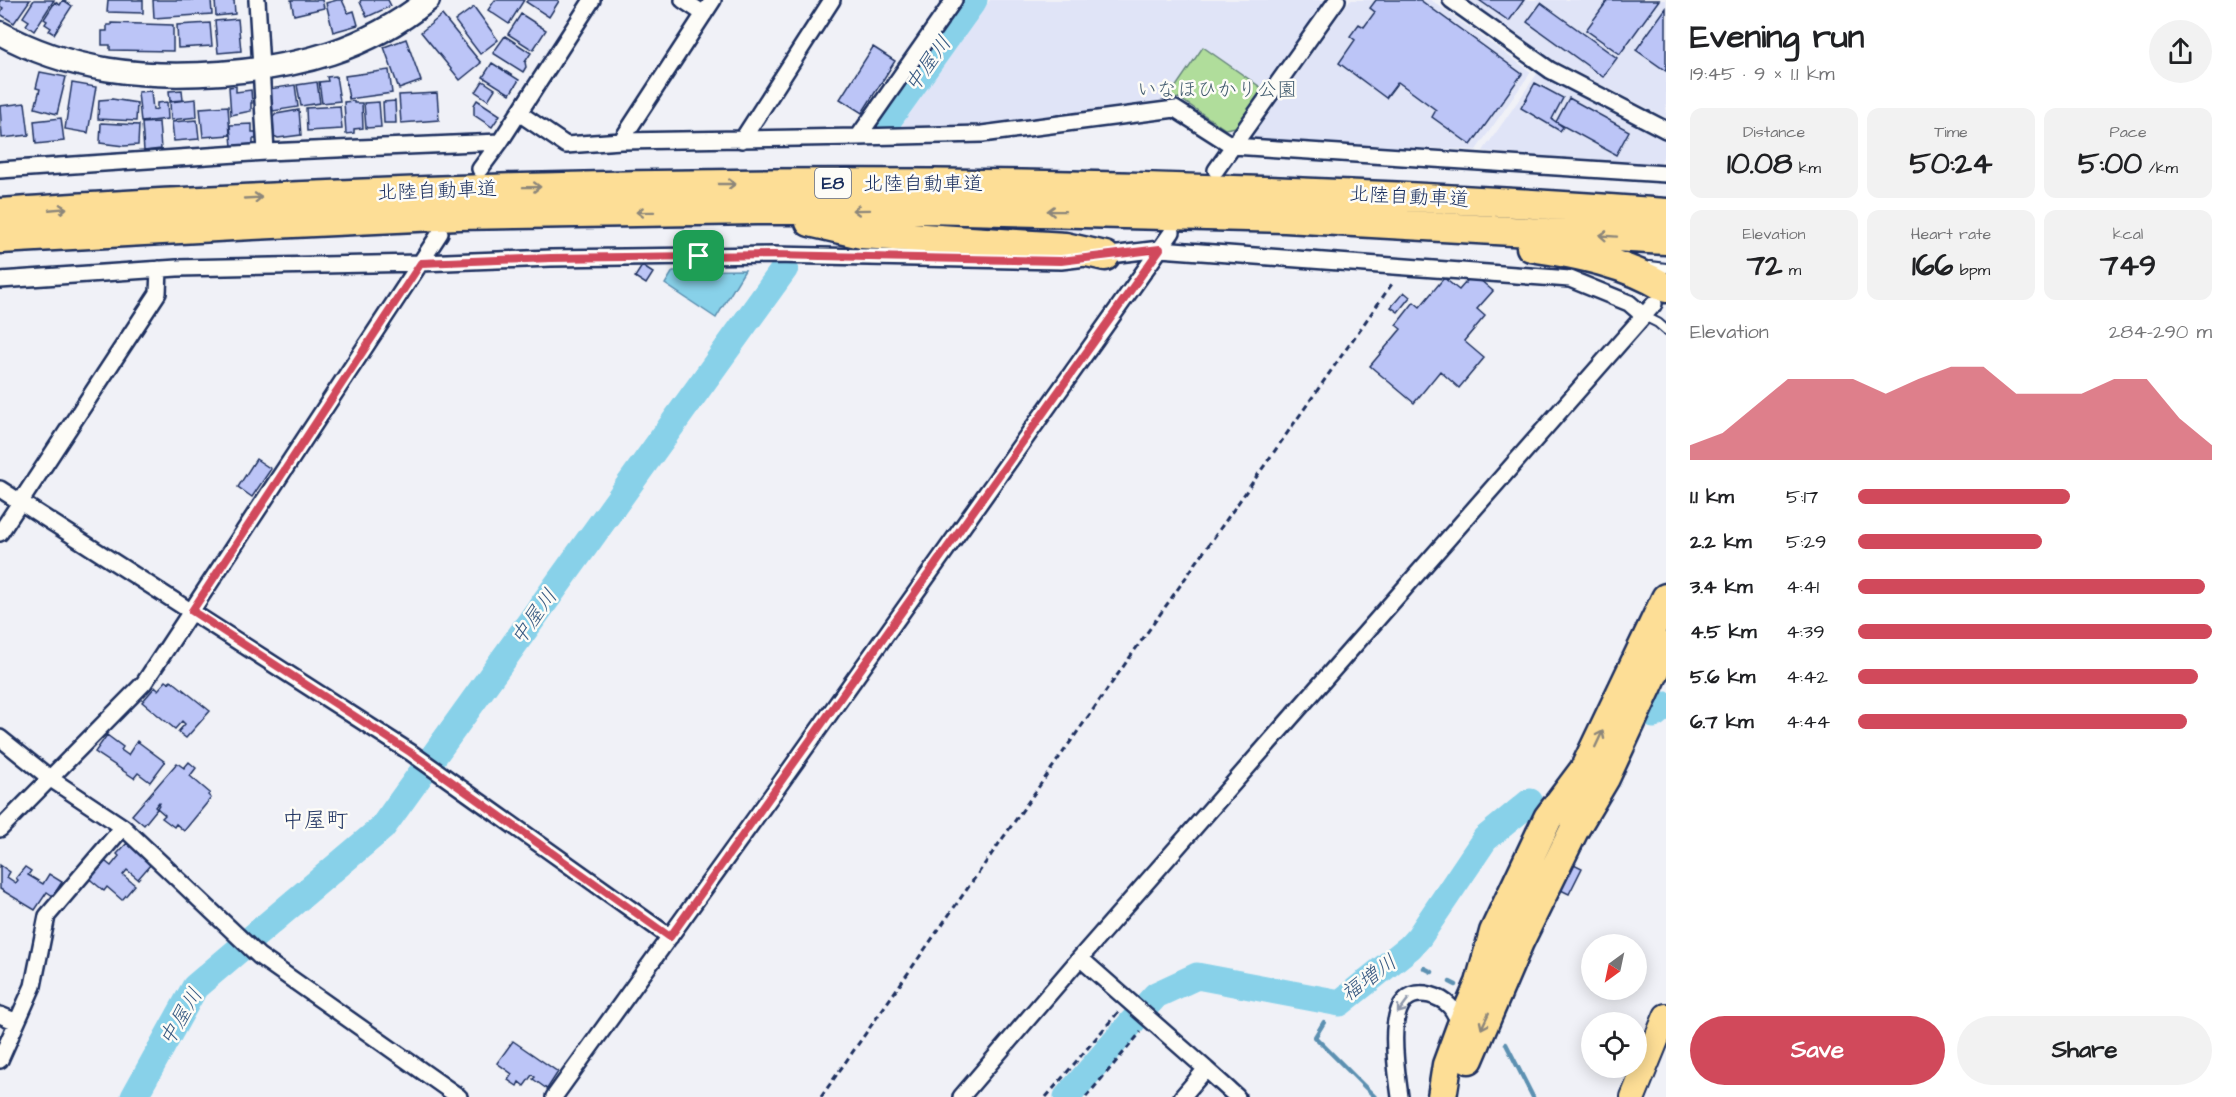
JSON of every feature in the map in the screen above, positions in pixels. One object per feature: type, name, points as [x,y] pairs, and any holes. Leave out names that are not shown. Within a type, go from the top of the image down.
[{"type":"highway","name":"北陸自動車道","points":[[0,213],[77,207],[462,189],[663,184],[925,183],[1090,185],[1308,192],[1545,204],[1666,213]]},
{"type":"highway","name":"北陸自動車道","points":[[0,239],[458,215],[923,209],[1285,218],[1666,240]]},
{"type":"highway","points":[[757,210],[862,234],[1065,248],[1105,256]]},
{"type":"highway","points":[[1089,212],[1158,220],[1431,235],[1562,252],[1630,270],[1660,296]]},
{"type":"highway","points":[[1442,1097],[1447,1065],[1461,1027],[1519,942],[1574,830],[1594,774],[1666,598]]},
{"type":"highway","points":[[1594,774],[1666,647]]},
{"type":"highway","points":[[1461,1097],[1464,1075],[1489,987]]},
{"type":"main road","points":[[1633,1097],[1666,1016]]},
{"type":"street","points":[[257,0],[266,152]]},
{"type":"street","points":[[0,33],[48,55],[127,74],[180,76],[261,70],[303,62],[356,44],[407,16],[428,0]]},
{"type":"street","points":[[480,169],[592,0]]},
{"type":"street","points":[[683,0],[704,14]]},
{"type":"street","points":[[621,141],[713,0]]},
{"type":"street","points":[[742,140],[832,0]]},
{"type":"street","points":[[858,137],[954,0]]},
{"type":"street","points":[[1216,170],[1337,0]]},
{"type":"street","points":[[1451,0],[1550,70],[1666,130]]},
{"type":"street","points":[[519,113],[566,145],[621,141],[982,134],[1175,109],[1233,146],[1666,174]]},
{"type":"street","points":[[0,170],[266,152],[500,142]]},
{"type":"street","points":[[554,1097],[1172,232]]},
{"type":"street","points":[[0,829],[144,683],[440,233]]},
{"type":"street","points":[[0,280],[159,269],[421,263],[562,257],[773,255],[1061,261],[1160,249],[1570,279],[1629,303],[1644,316]]},
{"type":"street","points":[[0,533],[158,294],[159,269]]},
{"type":"street","points":[[961,1097],[1660,296]]},
{"type":"street","points":[[0,489],[410,752],[670,937]]},
{"type":"street","points":[[0,738],[51,779],[123,827],[259,956],[459,1097]]},
{"type":"street","points":[[0,1060],[33,986],[46,916],[123,827]]},
{"type":"street","points":[[1080,958],[1237,1097]]},
{"type":"street","points":[[1400,1097],[1394,1031],[1395,1019],[1405,1000],[1414,995],[1424,994],[1446,1001],[1453,1007],[1461,1027]]},
{"type":"street","points":[[0,1015],[17,1022]]},
{"type":"street","points":[[1182,1097],[1206,1070]]},
{"type":"lane","points":[[1585,257],[1666,268]]},
{"type":"lane","points":[[1644,316],[1666,330]]},
{"type":"path","points":[[821,1097],[1404,267]]},
{"type":"path","points":[[1046,1097],[1128,1001]]},
{"type":"path","points":[[1086,1097],[1151,1021]]},
{"type":"shaded area","points":[[990,0],[1325,0],[1236,127],[1225,129],[1178,98],[998,123],[895,134]]},
{"type":"shaded area","points":[[1350,0],[1431,0],[1531,72],[1476,150],[1248,142]]},
{"type":"shaded area","points":[[1468,0],[1666,0],[1666,118],[1548,57]]},
{"type":"shaded area","points":[[1537,74],[1666,139],[1666,151],[1659,167],[1483,151]]},
{"type":"green space","name":"いなほひかり公園","points":[[1203,47],[1263,89],[1236,127],[1225,129],[1179,98],[1166,101]]},
{"type":"water","points":[[745,270],[716,318],[665,284],[673,271]]},
{"type":"building","points":[[0,0],[30,0],[14,23],[0,14],[3,8],[0,6]]},
{"type":"building","points":[[34,0],[54,0],[34,31],[26,25],[29,21],[23,17]]},
{"type":"building","points":[[63,0],[72,6],[54,34],[49,31],[51,28],[45,24],[47,21],[44,19],[55,2],[60,5]]},
{"type":"building","points":[[108,0],[143,0],[143,13],[107,12]]},
{"type":"building","points":[[153,0],[211,0],[212,14],[154,18]]},
{"type":"building","points":[[215,0],[234,0],[235,14],[216,16]]},
{"type":"building","points":[[291,0],[322,0],[324,8],[294,15]]},
{"type":"building","points":[[342,0],[348,13],[354,11],[358,25],[333,32],[326,3]]},
{"type":"building","points":[[361,0],[388,0],[391,6],[367,17]]},
{"type":"building","points":[[495,0],[524,0],[509,24],[488,10]]},
{"type":"building","points":[[528,0],[559,1],[549,17],[526,2]]},
{"type":"building","points":[[1376,0],[1420,0],[1522,74],[1471,145],[1432,117],[1436,110],[1398,82],[1386,98],[1339,63],[1355,40],[1350,36],[1359,24],[1364,27],[1375,12],[1370,8]]},
{"type":"building","points":[[1479,0],[1524,0],[1509,21]]},
{"type":"building","points":[[1608,0],[1659,0],[1620,54],[1586,30]]},
{"type":"building","points":[[1541,3],[1617,58],[1603,77],[1527,22]]},
{"type":"building","points":[[474,7],[498,40],[480,54],[455,21]]},
{"type":"building","points":[[1666,8],[1666,71],[1636,50]]},
{"type":"building","points":[[521,14],[546,30],[533,50],[508,34]]},
{"type":"building","points":[[442,15],[481,63],[460,80],[421,32]]},
{"type":"building","points":[[238,19],[241,51],[218,53],[215,21]]},
{"type":"building","points":[[111,23],[173,25],[173,51],[110,50],[110,45],[102,45],[102,31],[107,31],[107,25]]},
{"type":"building","points":[[210,23],[212,46],[178,48],[177,25]]},
{"type":"building","points":[[505,36],[531,53],[525,62],[526,67],[523,72],[493,53]]},
{"type":"building","points":[[406,39],[421,81],[399,89],[384,47]]},
{"type":"building","points":[[873,47],[895,61],[862,113],[840,99]]},
{"type":"building","points":[[492,63],[519,80],[510,94],[483,77]]},
{"type":"building","points":[[389,70],[392,93],[349,99],[345,76]]},
{"type":"building","points":[[40,72],[66,77],[57,114],[35,108],[40,89],[36,88]]},
{"type":"building","points":[[336,76],[340,101],[322,103],[319,82],[328,81],[327,77]]},
{"type":"building","points":[[483,81],[495,89],[488,100],[476,92]]},
{"type":"building","points":[[317,82],[320,103],[301,106],[297,85]]},
{"type":"building","points":[[72,83],[96,87],[88,133],[65,129]]},
{"type":"building","points":[[1535,83],[1563,98],[1552,119],[1563,127],[1560,131],[1521,108]]},
{"type":"building","points":[[295,85],[298,107],[273,111],[269,89]]},
{"type":"building","points":[[236,86],[236,92],[251,90],[251,111],[231,115],[229,87]]},
{"type":"building","points":[[182,90],[183,100],[170,101],[169,91]]},
{"type":"building","points":[[151,91],[153,110],[157,109],[157,103],[167,102],[168,119],[141,122],[138,92]]},
{"type":"building","points":[[437,93],[439,120],[401,123],[399,95]]},
{"type":"building","points":[[1569,98],[1629,131],[1616,155],[1556,122]]},
{"type":"building","points":[[112,99],[137,103],[136,121],[98,119],[99,100]]},
{"type":"building","points":[[196,99],[197,117],[171,120],[170,102]]},
{"type":"building","points":[[477,100],[500,115],[492,127],[474,115],[474,105]]},
{"type":"building","points":[[354,101],[354,103],[362,103],[363,128],[354,129],[354,133],[346,134],[344,102]]},
{"type":"building","points":[[395,101],[396,123],[384,123],[383,102]]},
{"type":"building","points":[[379,102],[381,127],[366,128],[364,103]]},
{"type":"building","points":[[25,103],[29,135],[2,138],[0,106]]},
{"type":"building","points":[[228,106],[230,135],[203,137],[200,108]]},
{"type":"building","points":[[340,106],[342,129],[307,131],[306,108]]},
{"type":"building","points":[[299,110],[301,135],[278,138],[274,136],[273,117],[276,114]]},
{"type":"building","points":[[61,118],[64,141],[36,144],[34,121]]},
{"type":"building","points":[[197,120],[199,139],[174,141],[172,122]]},
{"type":"building","points":[[159,122],[161,149],[144,151],[142,123]]},
{"type":"building","points":[[101,123],[139,125],[138,145],[100,143]]},
{"type":"building","points":[[252,124],[252,132],[256,132],[253,144],[232,146],[230,125]]},
{"type":"building","points":[[642,266],[653,273],[646,284],[635,277]]},
{"type":"building","points":[[1473,274],[1493,291],[1477,309],[1485,316],[1464,341],[1484,358],[1459,388],[1440,371],[1414,403],[1370,366],[1401,329],[1396,325],[1414,302],[1420,307],[1444,278],[1459,290]]},
{"type":"building","points":[[1404,292],[1410,297],[1398,312],[1391,307]]},
{"type":"building","points":[[256,459],[271,469],[252,497],[238,487]]},
{"type":"building","points":[[171,680],[210,711],[186,738],[178,732],[185,724],[182,721],[175,729],[142,702],[155,687],[158,690],[166,681],[169,683]]},
{"type":"building","points":[[107,735],[123,747],[121,750],[128,755],[137,741],[165,762],[150,782],[138,773],[134,778],[95,752]]},
{"type":"building","points":[[189,762],[196,768],[190,776],[210,793],[208,795],[211,798],[184,831],[176,824],[174,827],[162,818],[165,815],[157,808],[159,802],[155,807],[157,809],[144,825],[132,815],[177,763],[184,768]]},
{"type":"building","points":[[1525,840],[1582,868],[1569,894],[1513,867]]},
{"type":"building","points":[[127,843],[151,864],[138,879],[127,870],[123,875],[135,885],[122,900],[107,887],[104,891],[86,876],[101,858],[111,866],[119,856],[117,854]]},
{"type":"building","points":[[0,865],[10,872],[7,877],[16,883],[18,880],[16,878],[25,867],[31,871],[28,875],[43,884],[49,874],[62,882],[53,896],[47,892],[35,910],[0,889]]},
{"type":"building","points":[[513,1041],[558,1072],[547,1089],[533,1079],[535,1077],[532,1075],[524,1086],[519,1082],[517,1086],[508,1080],[512,1074],[497,1063]]},
{"type":"waterway","name":"中屋川","points":[[882,129],[974,0]]},
{"type":"waterway","name":"中屋川","points":[[252,938],[382,828],[785,268]]},
{"type":"waterway","name":"福増川","points":[[1654,715],[1666,705]]},
{"type":"waterway","name":"福増川","points":[[1147,1005],[1156,995],[1197,976],[1340,1003],[1410,947],[1485,839],[1530,802]]},
{"type":"waterway","name":"中屋川","points":[[134,1097],[195,987],[241,948]]},
{"type":"waterway","name":"福増川","points":[[1406,950],[1410,954]]},
{"type":"waterway","points":[[1424,968],[1432,972]]},
{"type":"waterway","points":[[1450,982],[1456,985]]},
{"type":"waterway","points":[[1332,1010],[1340,1003]]},
{"type":"waterway","name":"福増川","points":[[1067,1097],[1133,1021]]},
{"type":"waterway","points":[[1324,1022],[1315,1037],[1375,1097]]},
{"type":"waterway","points":[[1506,1044],[1533,1097]]},
{"type":"district","name":"中屋町","points":[[315,820]]},
{"type":"route","points":[[1160,249],[670,937],[410,752],[192,611],[421,263],[699,256],[773,255],[1061,261],[1160,249]]}]
